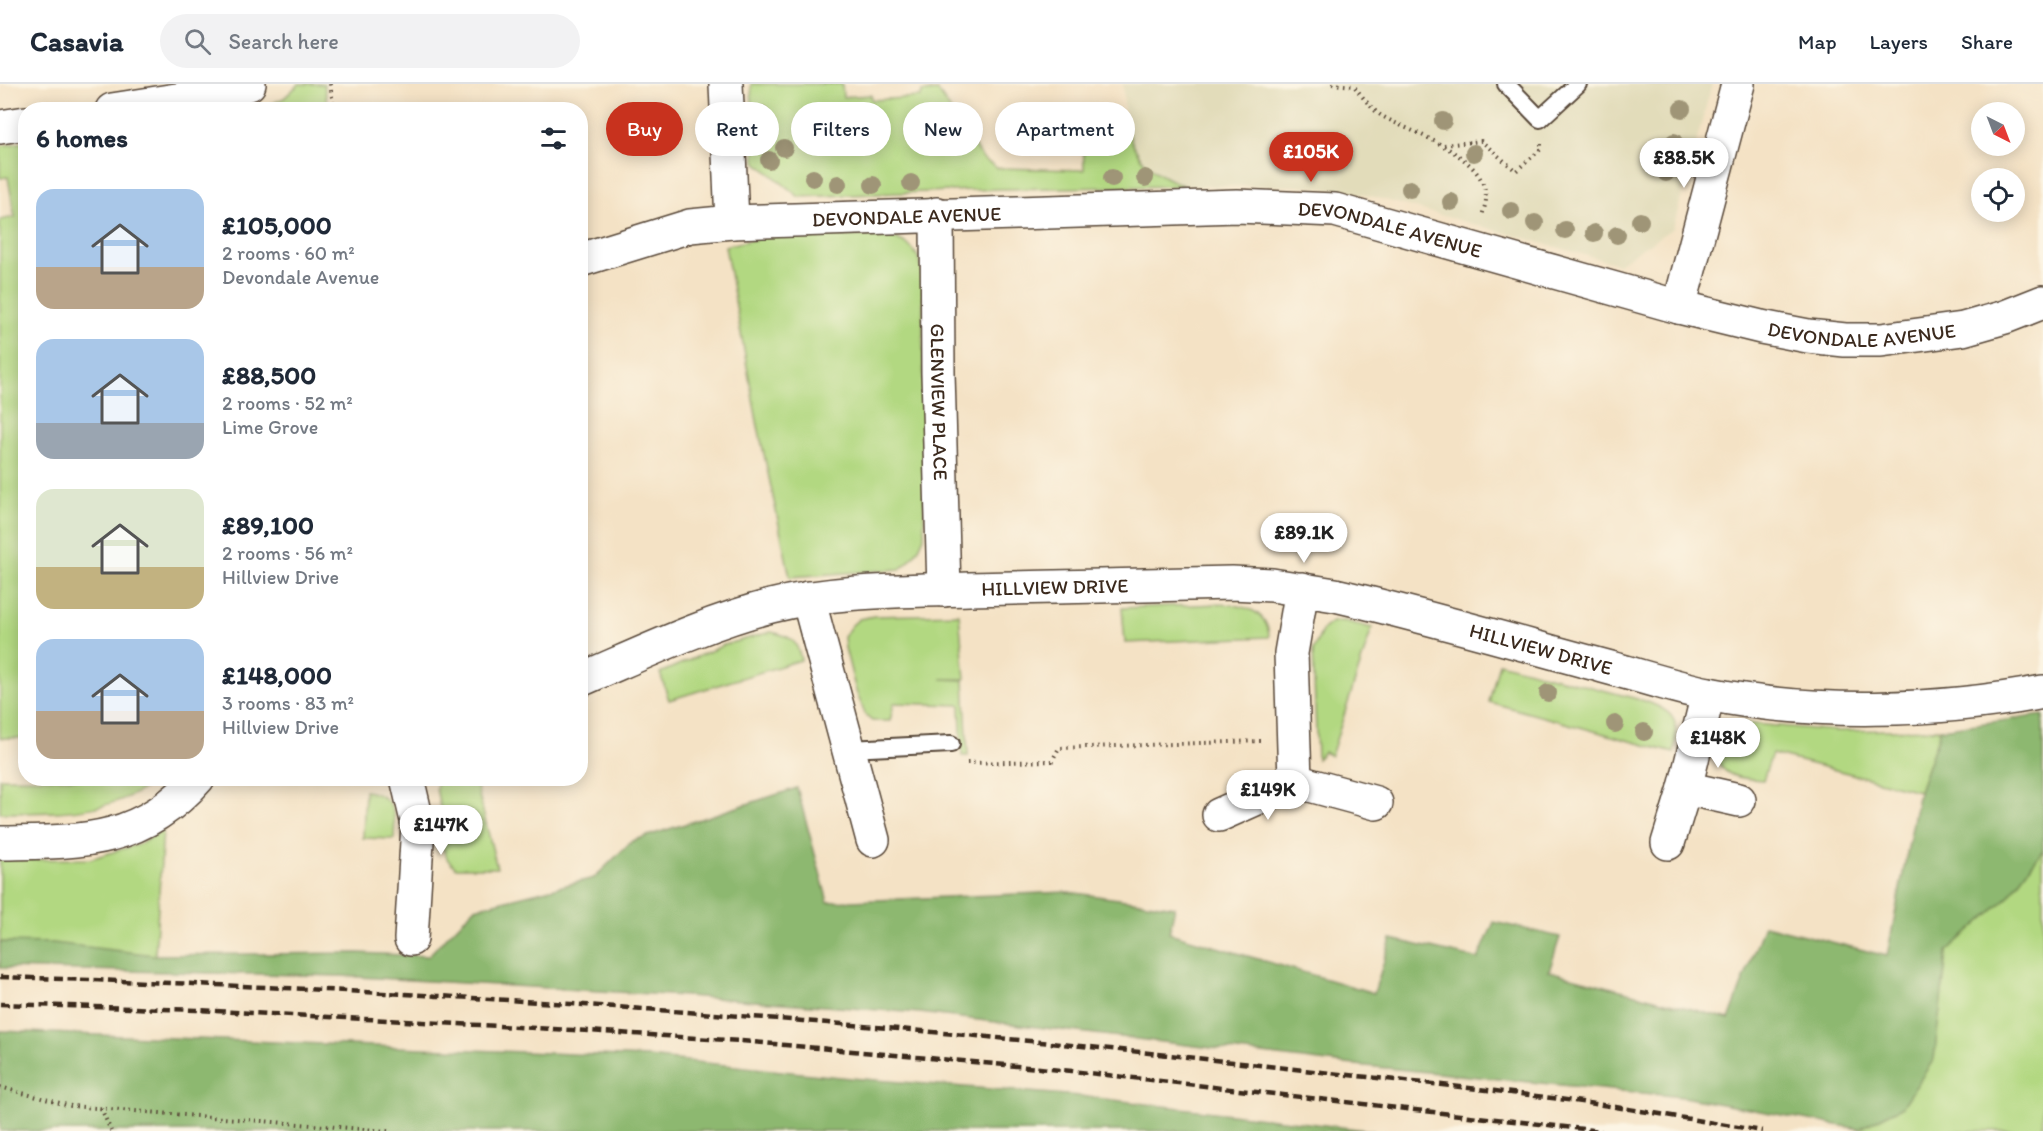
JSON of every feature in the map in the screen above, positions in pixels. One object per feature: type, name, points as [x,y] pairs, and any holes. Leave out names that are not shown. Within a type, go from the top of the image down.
[{"type":"street","points":[[164,102],[202,96],[249,84]]},
{"type":"street","points":[[726,84],[732,222]]},
{"type":"street","points":[[1679,307],[1738,84]]},
{"type":"street","points":[[0,127],[18,124]]},
{"type":"street","name":"DEVONDALE AVENUE","points":[[588,258],[690,226],[732,222],[1237,206],[1335,210],[1679,307],[1808,336],[1845,340],[1881,340],[1963,329],[2005,317],[2043,302]]},
{"type":"street","name":"GLENVIEW PLACE","points":[[937,214],[938,373],[944,590]]},
{"type":"street","name":"HILLVIEW DRIVE","points":[[588,677],[692,632],[736,616],[808,598],[944,590],[1232,583],[1302,589],[1372,604],[1708,694],[1777,704],[1843,708],[1902,708],[1961,705],[2043,692]]},
{"type":"street","points":[[1295,781],[1291,653],[1302,589]]},
{"type":"street","points":[[808,598],[873,840]]},
{"type":"street","points":[[1668,843],[1685,788],[1708,694]]},
{"type":"street","points":[[1219,815],[1295,781],[1376,803]]},
{"type":"street","points":[[0,843],[58,842],[119,833],[143,824],[165,810],[191,786]]},
{"type":"street","points":[[409,786],[418,825],[411,939]]},
{"type":"street","points":[[1685,788],[1739,800]]},
{"type":"lane","points":[[1506,84],[1540,119],[1578,84]]},
{"type":"lane","points":[[849,749],[951,744]]},
{"type":"path","points":[[330,84],[333,102]]},
{"type":"path","points":[[1332,84],[1354,86],[1380,115],[1443,145],[1467,162],[1480,177],[1486,198],[1481,220]]},
{"type":"path","points":[[1443,145],[1480,141],[1516,171],[1541,149],[1540,119]]},
{"type":"path","points":[[951,744],[951,764],[1052,761],[1059,747],[1294,740]]},
{"type":"path","points":[[0,1087],[71,1106],[388,1131]]},
{"type":"path","points":[[102,1108],[111,1131]]},
{"type":"shaded area","points":[[1123,84],[1712,84],[1673,228],[1618,264],[1371,196],[1308,186],[1184,186],[1163,177],[1145,164],[1135,151],[1135,102],[1124,102]]},
{"type":"green space","points":[[299,84],[324,84],[327,102],[276,102],[284,98]]},
{"type":"green space","points":[[751,84],[842,84],[843,97],[871,95],[872,100],[921,97],[922,92],[938,91],[945,102],[903,102],[903,156],[981,156],[997,168],[1084,170],[1084,156],[1135,156],[1135,148],[1144,162],[1161,175],[1184,186],[1000,189],[799,197],[755,161],[755,156],[779,156],[779,102],[752,102]]},
{"type":"green space","points":[[18,143],[18,738],[0,738],[0,220],[15,217],[8,177],[0,178],[0,146]]},
{"type":"green space","points":[[773,235],[889,236],[908,245],[922,267],[924,537],[915,555],[900,569],[790,577],[757,421],[725,246]]},
{"type":"green space","points":[[1220,604],[1245,608],[1259,615],[1268,628],[1269,637],[1125,643],[1122,608]]},
{"type":"green space","points":[[959,614],[965,679],[941,679],[964,680],[968,756],[962,756],[960,705],[894,703],[890,721],[872,721],[866,716],[856,691],[844,637],[859,619],[874,616]]},
{"type":"green space","points":[[1344,621],[1372,628],[1331,756],[1324,752],[1317,759],[1313,650],[1323,629],[1332,622]]},
{"type":"green space","points":[[771,632],[784,635],[792,640],[801,660],[669,700],[660,673],[724,645]]},
{"type":"green space","points":[[1499,663],[1656,705],[1670,714],[1673,719],[1676,733],[1674,753],[1489,702]]},
{"type":"green space","points":[[2043,715],[2043,850],[2007,898],[1947,951],[1934,1059],[1903,1106],[1859,1129],[1683,1097],[1345,1064],[920,1013],[686,996],[341,976],[0,968],[0,942],[53,943],[155,955],[357,953],[428,956],[475,908],[594,878],[632,841],[797,788],[828,902],[1068,892],[1175,907],[1169,933],[1374,993],[1391,939],[1478,959],[1494,922],[1560,937],[1549,971],[1729,1019],[1764,925],[1887,956],[1919,791],[1941,729]]},
{"type":"green space","points":[[1742,723],[1836,731],[1941,729],[1919,791],[1772,754],[1763,780],[1734,776],[1723,768],[1719,761],[1719,747],[1728,733]]},
{"type":"green space","points":[[0,778],[18,778],[18,786],[148,786],[121,800],[82,810],[0,813]]},
{"type":"green space","points":[[437,786],[477,786],[497,868],[456,868],[448,860],[443,849],[444,826]]},
{"type":"green space","points":[[365,791],[382,797],[392,807],[395,822],[394,839],[363,838]]},
{"type":"green space","points":[[163,830],[155,955],[0,952],[0,860],[90,859],[142,843]]},
{"type":"green space","points":[[2043,850],[2043,1131],[1870,1131],[1859,1129],[1903,1106],[1943,988],[1947,951],[2007,898]]},
{"type":"green space","points":[[0,1031],[647,1057],[850,1078],[1080,1096],[1374,1131],[0,1131]]},
{"type":"railway","points":[[0,977],[322,990],[805,1021],[1126,1051],[1518,1094],[1616,1107],[1762,1131]]},
{"type":"railway","points":[[0,1004],[197,1010],[741,1041],[1072,1071],[1601,1131]]}]
